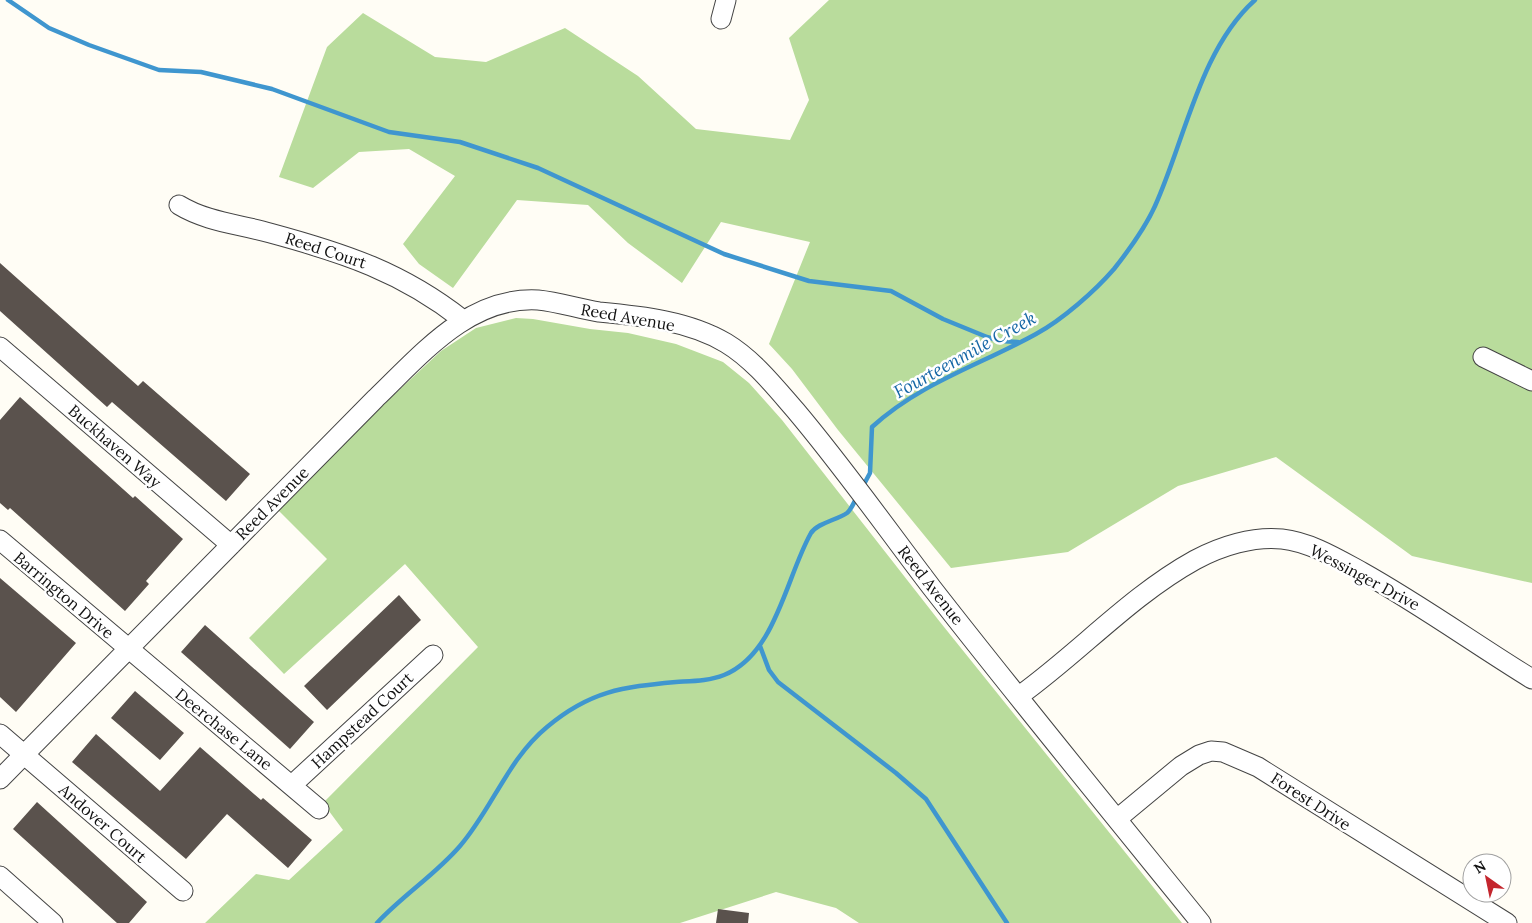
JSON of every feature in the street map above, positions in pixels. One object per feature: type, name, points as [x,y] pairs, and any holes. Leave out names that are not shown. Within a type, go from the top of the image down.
[{"type":"street","points":[[721,19],[726,0]]},
{"type":"street","name":"Reed Court","points":[[179,205],[190,212],[223,224],[276,234],[332,250],[364,262],[409,282],[463,320]]},
{"type":"street","name":"Reed Avenue","points":[[0,779],[376,398],[430,346],[463,320],[497,305],[522,300],[538,300],[654,319],[717,338],[742,354],[759,370],[836,459],[887,528],[1019,696],[1202,923]]},
{"type":"street","name":"Buckhaven Way","points":[[0,347],[231,545]]},
{"type":"street","points":[[1483,357],[1532,381]]},
{"type":"street","name":"Wessinger Drive","points":[[1019,696],[1136,601],[1194,560],[1217,550],[1261,539],[1282,539],[1298,542],[1352,566],[1532,678]]},
{"type":"street","name":"Barrington Drive","points":[[0,540],[128,650]]},
{"type":"street","name":"Deerchase Lane","points":[[128,650],[319,809]]},
{"type":"street","name":"Hampstead Court","points":[[292,785],[432,655]]},
{"type":"street","name":"Andover Court","points":[[0,734],[183,891]]},
{"type":"street","name":"Forest Drive","points":[[1117,819],[1193,759],[1211,751],[1223,752],[1258,767],[1355,830],[1507,923]]},
{"type":"street","points":[[0,876],[53,923]]},
{"type":"green space","points":[[829,0],[1532,0],[1532,583],[1412,556],[1276,457],[1178,486],[1068,552],[951,568],[838,430],[792,369],[769,344],[810,242],[721,222],[682,283],[628,243],[588,205],[517,200],[453,288],[419,264],[403,244],[455,176],[409,149],[359,152],[313,188],[279,177],[327,47],[363,13],[435,57],[486,62],[565,28],[638,76],[696,129],[790,140],[809,100],[789,38]]},
{"type":"green space","points":[[516,318],[628,333],[676,344],[723,362],[749,383],[782,420],[940,622],[1182,923],[859,923],[836,908],[776,892],[680,923],[205,923],[256,874],[289,880],[343,830],[323,803],[478,647],[405,564],[284,674],[249,638],[327,559],[278,510],[371,416],[441,351],[476,328]]},
{"type":"building","points":[[0,263],[138,386],[143,381],[250,474],[226,501],[112,402],[107,407],[0,311]]},
{"type":"building","points":[[20,397],[133,498],[135,496],[183,539],[146,581],[149,584],[125,611],[10,508],[8,510],[0,503],[0,420]]},
{"type":"building","points":[[0,578],[76,643],[16,712],[0,697]]},
{"type":"building","points":[[399,595],[421,620],[327,710],[304,686]]},
{"type":"building","points":[[205,625],[314,722],[290,749],[181,652]]},
{"type":"building","points":[[135,691],[184,733],[160,760],[111,718]]},
{"type":"building","points":[[96,734],[160,791],[200,747],[261,800],[263,798],[312,840],[288,868],[227,814],[186,859],[72,762]]},
{"type":"building","points":[[37,802],[147,902],[129,923],[117,923],[13,829]]},
{"type":"building","points":[[718,909],[749,913],[748,923],[716,923]]},
{"type":"waterway","points":[[8,0],[49,28],[89,45],[159,70],[201,72],[272,89],[389,132],[460,142],[538,168],[724,254],[809,281],[891,291],[943,319],[987,337],[1000,341],[1018,342]]},
{"type":"waterway","name":"Fourteenmile Creek","points":[[863,486],[870,473],[872,427],[910,398],[930,386],[1046,328],[1078,304],[1114,269],[1136,239],[1155,206],[1207,69],[1220,44],[1236,20],[1255,0]]},
{"type":"waterway","name":"Fourteenmile Creek","points":[[377,923],[460,846],[482,816],[521,754],[533,740],[563,715],[578,705],[607,693],[639,686],[712,678],[724,675],[742,665],[756,650],[778,613],[811,533],[822,524],[847,513],[857,497]]},
{"type":"waterway","points":[[760,646],[769,670],[778,682],[896,773],[926,799],[1007,923]]}]
